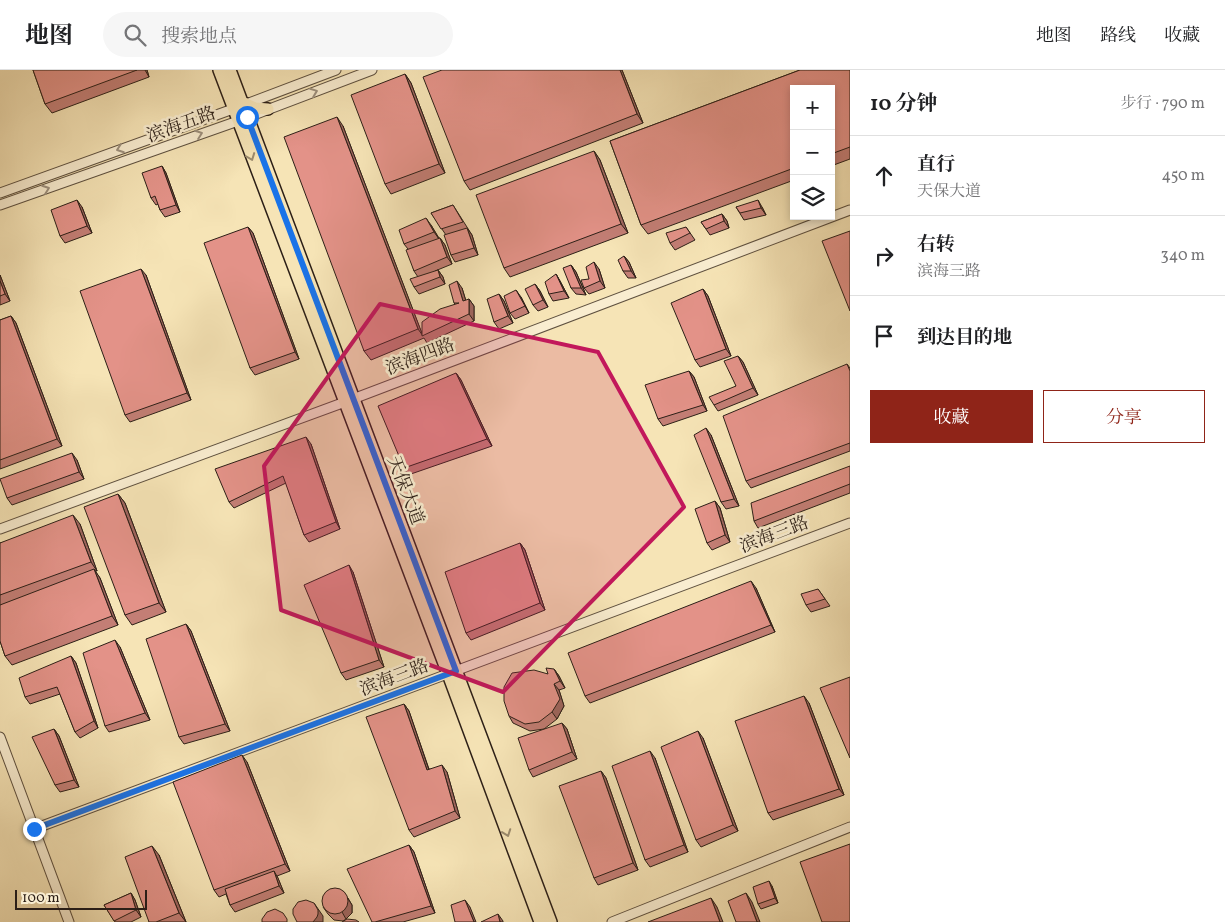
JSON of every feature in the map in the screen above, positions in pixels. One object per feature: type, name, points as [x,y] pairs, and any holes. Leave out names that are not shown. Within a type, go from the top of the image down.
[{"type":"main road","points":[[223,73],[230,91],[241,105],[268,109]]},
{"type":"main road","name":"天保大道","points":[[223,73],[235,84],[241,105],[242,119],[452,672],[551,922]]},
{"type":"main road","name":"天保大道","points":[[452,672],[540,922]]},
{"type":"street","name":"滨海五路","points":[[0,192],[336,70]]},
{"type":"street","name":"滨海五路","points":[[0,205],[242,119],[372,70]]},
{"type":"street","points":[[235,84],[242,92],[249,96],[265,97]]},
{"type":"street","name":"滨海四路","points":[[0,529],[349,400],[850,210]]},
{"type":"street","name":"滨海三路","points":[[34,829],[850,523]]},
{"type":"street","points":[[0,737],[69,922]]},
{"type":"street","points":[[612,922],[850,827]]},
{"type":"highlighted area","points":[[380,304],[598,352],[684,507],[503,692],[281,610],[264,466]]},
{"type":"building","points":[[33,70],[137,70],[45,104]]},
{"type":"building","points":[[442,70],[620,70],[637,114],[464,181],[423,77]]},
{"type":"building","points":[[800,70],[850,70],[850,147],[835,153],[835,85],[790,85],[790,169],[641,225],[610,141]]},
{"type":"building","points":[[405,74],[439,164],[385,184],[351,95]]},
{"type":"building","points":[[337,117],[418,329],[364,351],[284,137]]},
{"type":"building","points":[[594,151],[621,224],[504,268],[476,195]]},
{"type":"building","points":[[162,166],[176,205],[160,210],[155,196],[151,198],[142,173]]},
{"type":"building","points":[[77,200],[87,226],[60,236],[51,210]]},
{"type":"building","points":[[758,200],[761,208],[740,213],[736,207]]},
{"type":"building","points":[[453,205],[463,222],[441,229],[431,213]]},
{"type":"building","points":[[722,214],[724,221],[706,229],[701,222]]},
{"type":"building","points":[[426,218],[434,232],[404,244],[399,230]]},
{"type":"building","points":[[248,227],[295,352],[250,368],[204,243]]},
{"type":"building","points":[[686,227],[690,233],[670,243],[666,233]]},
{"type":"building","points":[[467,228],[474,248],[451,255],[444,235]]},
{"type":"building","points":[[850,231],[850,311],[822,241]]},
{"type":"building","points":[[440,238],[447,257],[414,271],[406,250]]},
{"type":"building","points":[[624,256],[631,271],[623,271],[618,260]]},
{"type":"building","points":[[594,262],[600,281],[584,288],[581,280],[589,279],[586,267]]},
{"type":"building","points":[[571,265],[581,288],[571,288],[563,268]]},
{"type":"building","points":[[141,269],[187,393],[125,415],[80,291]]},
{"type":"building","points":[[438,270],[440,277],[414,287],[410,279]]},
{"type":"building","points":[[556,274],[564,291],[549,294],[545,282]]},
{"type":"building","points":[[0,281],[5,294],[0,296]]},
{"type":"building","points":[[457,281],[463,301],[469,299],[469,314],[422,336],[422,322],[440,309],[459,303],[454,303],[449,285]]},
{"type":"building","points":[[535,284],[543,300],[533,305],[525,289]]},
{"type":"building","points":[[703,289],[726,349],[695,360],[671,303]]},
{"type":"building","points":[[516,290],[525,306],[510,313],[504,296]]},
{"type":"building","points":[[499,294],[508,316],[494,322],[487,299]]},
{"type":"building","points":[[11,316],[57,439],[0,460],[0,320]]},
{"type":"building","points":[[738,356],[753,388],[714,405],[709,397],[736,386],[724,361]]},
{"type":"building","points":[[847,364],[850,371],[850,443],[746,481],[723,416]]},
{"type":"building","points":[[689,371],[703,405],[658,419],[645,385]]},
{"type":"building","points":[[456,373],[487,439],[404,468],[378,406]]},
{"type":"building","points":[[706,428],[734,499],[721,502],[694,435]]},
{"type":"building","points":[[306,437],[336,522],[304,535],[283,476],[229,502],[215,469]]},
{"type":"building","points":[[72,453],[79,472],[7,498],[0,479]]},
{"type":"building","points":[[850,466],[850,484],[754,521],[751,503]]},
{"type":"building","points":[[118,494],[159,603],[125,615],[84,507]]},
{"type":"building","points":[[715,501],[725,535],[707,543],[695,509]]},
{"type":"building","points":[[73,515],[91,562],[0,595],[0,543]]},
{"type":"building","points":[[520,543],[540,603],[466,633],[445,572]]},
{"type":"building","points":[[349,565],[379,660],[341,673],[304,585]]},
{"type":"building","points":[[94,569],[112,616],[5,656],[0,641],[0,605]]},
{"type":"building","points":[[751,581],[771,625],[585,696],[568,653]]},
{"type":"building","points":[[818,589],[825,599],[806,605],[801,594]]},
{"type":"building","points":[[186,624],[225,724],[179,737],[146,639]]},
{"type":"building","points":[[115,640],[145,713],[105,726],[83,653]]},
{"type":"building","points":[[71,656],[94,721],[75,732],[57,687],[25,697],[19,678]]},
{"type":"building","points":[[546,668],[554,669],[560,681],[554,684],[560,699],[552,712],[539,722],[525,724],[509,716],[504,701],[504,687],[512,673],[534,670],[548,674]]},
{"type":"building","points":[[850,677],[850,758],[820,688]]},
{"type":"building","points":[[804,696],[839,789],[768,813],[735,721]]},
{"type":"building","points":[[404,704],[427,770],[442,765],[455,811],[409,830],[366,717]]},
{"type":"building","points":[[562,723],[572,752],[529,770],[518,738]]},
{"type":"building","points":[[54,729],[74,780],[55,785],[32,737]]},
{"type":"building","points":[[698,731],[733,825],[696,840],[661,747]]},
{"type":"building","points":[[650,751],[684,845],[645,860],[612,766]]},
{"type":"building","points":[[242,755],[285,864],[214,890],[173,782]]},
{"type":"building","points":[[601,771],[633,863],[594,878],[559,786]]},
{"type":"building","points":[[850,844],[850,922],[822,922],[800,862]]},
{"type":"building","points":[[409,845],[431,906],[372,922],[347,869]]},
{"type":"building","points":[[152,846],[179,913],[156,922],[149,922],[125,857]]},
{"type":"building","points":[[274,871],[279,886],[230,905],[225,889]]},
{"type":"building","points":[[769,881],[775,898],[758,904],[753,887]]},
{"type":"building","points":[[335,888],[344,892],[348,901],[344,910],[335,914],[326,910],[322,901],[326,892]]},
{"type":"building","points":[[131,893],[136,910],[114,921],[104,905]]},
{"type":"building","points":[[746,893],[757,922],[736,922],[728,901]]},
{"type":"building","points":[[711,898],[720,922],[648,922]]},
{"type":"building","points":[[306,900],[314,903],[318,910],[317,917],[313,922],[297,922],[293,909],[298,902]]},
{"type":"building","points":[[465,900],[474,922],[455,922],[451,905]]},
{"type":"building","points":[[275,909],[283,913],[287,922],[262,922],[267,912]]},
{"type":"building","points":[[498,914],[500,922],[481,922]]},
{"type":"building","points":[[347,919],[356,920],[359,922],[342,922]]},
{"type":"route","points":[[34,829],[456,671],[247,117]]}]
